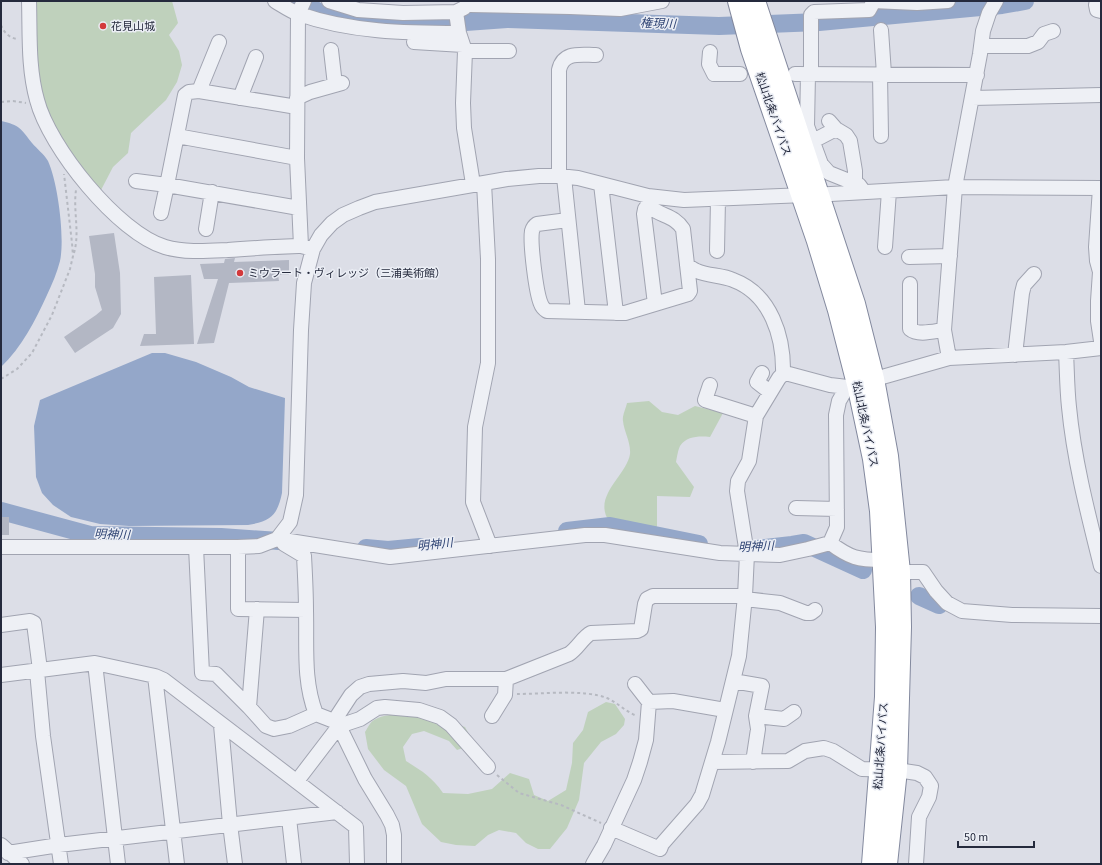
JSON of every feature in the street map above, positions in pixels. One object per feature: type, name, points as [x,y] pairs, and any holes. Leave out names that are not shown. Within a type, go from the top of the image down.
[{"type":"highway","name":"松山北条バイパス","points":[[747,4],[760,48],[810,195],[855,304],[859,383],[873,459],[880,511],[883,560],[886,627],[885,697],[888,770],[887,864]]},
{"type":"highway","name":"松山北条バイパス","points":[[859,383],[888,456],[900,572],[900,635],[888,770],[872,864]]},
{"type":"street","points":[[29,1],[30,63],[36,99],[41,116],[50,134],[80,177],[120,218],[141,235],[165,247],[179,250],[207,251],[307,248],[332,223],[343,215],[375,202],[479,184],[539,176],[561,176],[601,184],[648,201],[810,195],[859,188],[889,191],[955,187],[1100,188],[1096,247],[1097,261],[1100,272],[1098,321],[1101,341]]},
{"type":"street","points":[[274,1],[300,8],[344,27],[365,30],[423,33],[461,39],[509,51]]},
{"type":"street","points":[[335,2],[358,10],[386,6],[403,13],[456,13],[472,3],[620,9],[662,1]]},
{"type":"street","points":[[859,188],[829,173],[821,164],[807,126],[805,74],[811,30],[811,15],[814,12],[869,10],[874,1],[917,3],[948,1]]},
{"type":"street","points":[[949,358],[944,330],[955,187],[982,46],[983,31],[988,13],[996,1]]},
{"type":"street","points":[[277,539],[290,522],[296,495],[301,330],[307,248],[299,208],[297,158],[300,8]]},
{"type":"street","points":[[456,13],[461,39],[464,122],[479,184],[488,260],[488,363],[475,427],[473,502],[490,546]]},
{"type":"street","points":[[881,30],[881,136]]},
{"type":"street","points":[[982,46],[1028,46],[1038,42],[1044,34],[1053,32]]},
{"type":"street","points":[[414,42],[461,39]]},
{"type":"street","points":[[198,91],[219,42]]},
{"type":"street","points":[[161,213],[184,96],[189,92],[198,91],[240,98],[297,103],[310,92],[338,84],[332,50]]},
{"type":"street","points":[[710,52],[709,64],[714,74],[740,74]]},
{"type":"street","points":[[578,311],[568,220],[561,176],[559,70],[561,62],[565,58],[596,55]]},
{"type":"street","points":[[240,98],[256,57]]},
{"type":"street","points":[[805,74],[976,75]]},
{"type":"street","points":[[972,98],[1101,95]]},
{"type":"street","points":[[813,142],[833,125],[846,135],[850,141],[859,188]]},
{"type":"street","points":[[177,136],[297,158]]},
{"type":"street","points":[[136,181],[212,192],[299,208]]},
{"type":"street","points":[[601,184],[616,313]]},
{"type":"street","points":[[885,248],[889,191]]},
{"type":"street","points":[[206,229],[212,192]]},
{"type":"street","points":[[716,251],[718,199]]},
{"type":"street","points":[[568,220],[537,224],[534,226],[532,247],[540,302],[547,311],[553,312],[578,311],[625,313],[688,294],[690,291],[683,229],[679,223],[672,218],[655,211],[648,201]]},
{"type":"street","points":[[648,201],[644,214],[655,304]]},
{"type":"street","points":[[908,257],[950,256]]},
{"type":"street","points":[[611,828],[660,849],[662,844],[697,804],[702,795],[713,762],[739,656],[745,598],[747,554],[737,491],[738,480],[749,461],[756,416],[779,378],[783,374],[781,340],[768,309],[759,297],[735,280],[697,271],[687,265]]},
{"type":"street","points":[[1015,355],[1022,293],[1024,285],[1034,274]]},
{"type":"street","points":[[910,284],[910,329],[913,332],[918,333],[944,330]]},
{"type":"street","points":[[783,374],[789,374],[830,385],[859,383],[949,358],[1066,352],[1101,348]]},
{"type":"street","points":[[1066,352],[1069,408],[1090,524],[1101,566]]},
{"type":"street","points":[[762,373],[757,382],[770,392]]},
{"type":"street","points":[[819,546],[837,527],[836,415],[839,401],[859,383]]},
{"type":"street","points":[[710,385],[705,400],[756,416]]},
{"type":"street","points":[[796,508],[837,509]]},
{"type":"street","points":[[1,548],[238,547],[259,546],[277,539],[390,557],[585,535],[605,535],[720,553],[780,555],[819,546],[864,560],[883,560]]},
{"type":"street","points":[[277,539],[304,556],[306,664],[307,680],[312,704],[316,714],[337,724],[365,779],[387,814],[392,825],[394,835],[394,864]]},
{"type":"street","points":[[196,547],[202,673],[216,674],[266,726],[274,729],[289,726],[316,714]]},
{"type":"street","points":[[238,547],[238,609],[306,610]]},
{"type":"street","points":[[900,572],[924,572],[936,591],[947,603],[962,610],[1012,615],[1101,616]]},
{"type":"street","points":[[297,781],[337,724],[351,695],[360,687],[369,684],[404,681],[426,683],[446,679],[506,679],[569,654],[577,649],[586,635],[591,633],[641,629],[645,604],[647,599],[653,596],[745,598],[780,603],[806,613],[811,613],[815,610]]},
{"type":"street","points":[[249,707],[257,609]]},
{"type":"street","points":[[1,624],[30,621],[34,623],[43,736],[61,864]]},
{"type":"street","points":[[95,663],[118,864]]},
{"type":"street","points":[[1,676],[95,663],[156,676],[164,680],[356,827],[357,864]]},
{"type":"street","points":[[156,676],[177,864]]},
{"type":"street","points":[[492,716],[505,695],[506,679]]},
{"type":"street","points":[[733,681],[762,686],[756,716],[758,729],[752,762]]},
{"type":"street","points":[[593,864],[634,780],[646,740],[650,702],[635,684]]},
{"type":"street","points":[[650,702],[673,701],[725,710]]},
{"type":"street","points":[[337,724],[360,719],[377,708],[392,707],[419,710],[440,716],[451,725],[488,768]]},
{"type":"street","points":[[756,716],[784,719],[794,712]]},
{"type":"street","points":[[221,725],[235,864]]},
{"type":"street","points":[[713,762],[788,761],[805,751],[824,748],[833,751],[862,769],[917,773],[925,777],[931,786],[928,797],[919,816],[916,864]]},
{"type":"street","points":[[5,849],[59,845],[337,812]]},
{"type":"street","points":[[289,818],[294,864]]},
{"type":"street","points":[[5,849],[22,864]]},
{"type":"path","points":[[1,25],[2,29],[8,35],[20,40]]},
{"type":"path","points":[[1,102],[13,101],[30,103]]},
{"type":"path","points":[[63,173],[73,256]]},
{"type":"path","points":[[1,379],[17,369],[32,353],[52,315],[70,270],[77,243],[76,193],[80,177]]},
{"type":"path","points":[[505,695],[584,693],[608,699],[633,715],[648,719]]},
{"type":"path","points":[[488,768],[519,792],[561,805],[611,828]]},
{"type":"green space","points":[[34,1],[172,1],[178,23],[169,35],[179,51],[182,65],[177,82],[166,100],[131,133],[128,153],[113,167],[101,190],[83,172],[48,117],[40,87],[36,63]]},
{"type":"green space","points":[[649,401],[662,412],[678,415],[695,406],[723,413],[710,437],[690,438],[680,446],[676,462],[694,487],[690,497],[657,496],[657,530],[609,521],[605,512],[607,494],[628,462],[630,454],[623,419],[627,403]]},
{"type":"green space","points":[[606,702],[615,704],[625,719],[624,725],[616,734],[601,742],[584,763],[579,800],[567,828],[550,849],[538,849],[526,843],[516,833],[499,830],[488,835],[475,846],[456,845],[441,842],[422,824],[406,786],[384,770],[368,749],[365,732],[374,720],[383,716],[394,715],[432,718],[465,727],[470,736],[466,747],[457,750],[449,741],[424,731],[412,734],[403,747],[406,761],[426,775],[443,793],[468,794],[492,789],[510,773],[529,779],[534,795],[548,801],[566,790],[572,763],[573,743],[583,730],[588,712]]},
{"type":"water","points":[[1,121],[20,128],[48,161],[58,196],[62,239],[60,261],[53,283],[33,324],[22,342],[1,367]]},
{"type":"water","points":[[152,353],[165,353],[196,362],[231,377],[249,387],[285,398],[282,493],[278,507],[268,519],[248,525],[129,526],[100,524],[71,517],[53,505],[42,493],[36,477],[34,426],[40,400]]},
{"type":"building","points":[[114,233],[120,273],[121,314],[113,328],[75,353],[64,337],[102,310],[95,287],[95,274],[89,236]]},
{"type":"building","points":[[235,258],[234,262],[289,260],[289,275],[278,275],[279,281],[229,283],[214,343],[197,344],[218,279],[204,279],[200,264],[224,263],[225,259]]},
{"type":"building","points":[[191,275],[194,344],[140,346],[144,334],[156,334],[154,277]]},
{"type":"building","points":[[1,517],[9,517],[9,535],[1,535]]},
{"type":"waterway","name":"権現川","points":[[295,1],[326,15],[344,20],[365,23],[438,24],[507,19],[719,26],[819,22],[1002,5],[1025,1]]},
{"type":"waterway","name":"明神川","points":[[1,511],[90,535],[221,537],[279,541]]},
{"type":"waterway","name":"明神川","points":[[567,531],[610,526],[699,544]]},
{"type":"waterway","name":"明神川","points":[[747,549],[804,543],[863,570]]},
{"type":"waterway","name":"明神川","points":[[366,548],[388,550],[420,547]]},
{"type":"waterway","name":"明神川","points":[[919,596],[939,605]]},
{"type":"place","name":"花見山城","points":[[103,26]]},
{"type":"place","name":"ミウラート・ヴィレッジ（三浦美術館）","points":[[240,273]]}]
